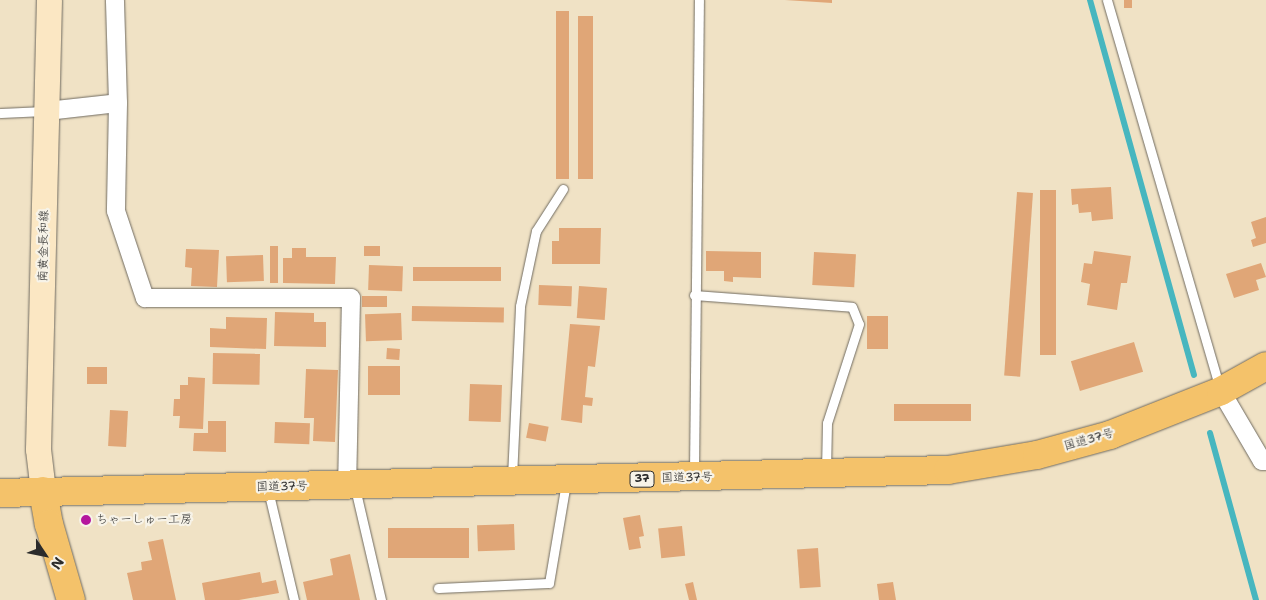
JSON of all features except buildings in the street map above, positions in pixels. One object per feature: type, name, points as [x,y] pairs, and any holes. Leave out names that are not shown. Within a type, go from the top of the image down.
[{"type":"highway","name":"国道37号","points":[[0,493],[566,481],[948,470],[1038,455],[1110,435],[1221,391],[1266,366]]},
{"type":"highway","points":[[43,491],[49,524],[71,600]]},
{"type":"main road","name":"南黄金長和線","points":[[43,491],[38,449],[47,111],[46,5]]},
{"type":"street","points":[[115,0],[118,103],[116,211],[145,298],[351,298],[351,486]]},
{"type":"street","points":[[47,111],[118,103]]},
{"type":"street","points":[[1221,391],[1262,461],[1266,461]]},
{"type":"lane","points":[[694,477],[694,295],[699,0]]},
{"type":"lane","points":[[1106,0],[1221,391]]},
{"type":"lane","points":[[0,114],[47,111]]},
{"type":"lane","points":[[512,482],[520,306],[536,231],[563,189]]},
{"type":"lane","points":[[694,295],[852,307],[859,324],[827,423],[826,474]]},
{"type":"lane","points":[[438,588],[549,583],[566,481]]},
{"type":"lane","points":[[351,486],[381,600]]},
{"type":"lane","points":[[267,487],[294,600]]},
{"type":"waterway","points":[[1090,0],[1194,375]]},
{"type":"waterway","points":[[1210,433],[1256,600]]},
{"type":"place","name":"ちゃーしゅー工房","points":[[86,520]]}]
